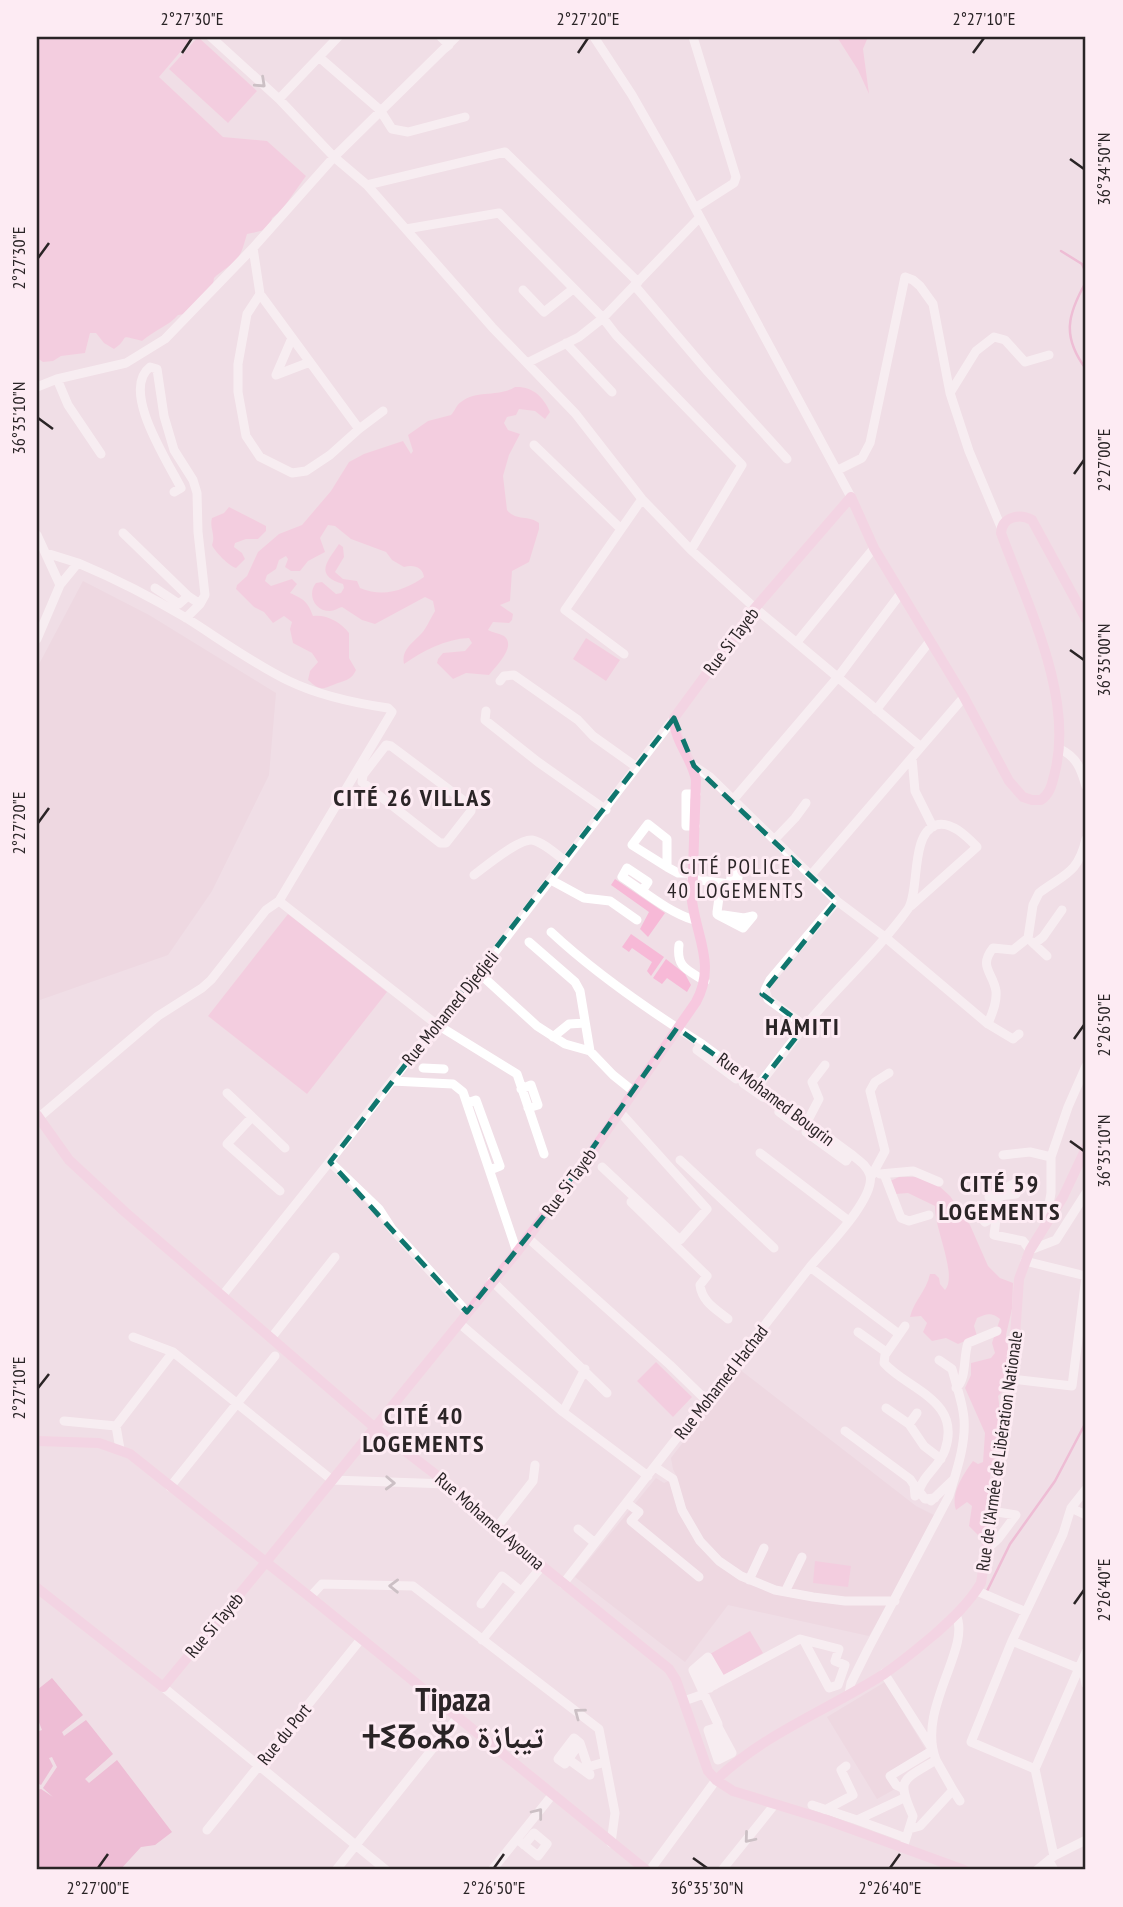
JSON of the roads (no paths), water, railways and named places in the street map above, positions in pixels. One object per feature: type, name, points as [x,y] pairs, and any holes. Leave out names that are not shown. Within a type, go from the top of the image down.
[{"type":"main road","points":[[851,497],[874,548],[964,697],[1009,781],[1023,797],[1037,801],[1049,793],[1060,749],[1055,692],[1046,655],[1001,527],[1014,517],[1027,517],[1032,520],[1086,619]]},
{"type":"main road","name":"Rue Si Tayeb","points":[[674,718],[755,608],[851,497]]},
{"type":"main road","points":[[674,718],[676,733],[694,766],[694,920],[703,948],[705,981]]},
{"type":"main road","name":"Rue Si Tayeb","points":[[163,1687],[528,1238],[587,1159],[696,1002],[705,981]]},
{"type":"main road","name":"Rue Mohamed Ayouna","points":[[37,1115],[69,1160],[222,1296],[374,1427],[448,1484],[563,1584],[669,1669],[677,1681],[708,1771],[716,1780]]},
{"type":"main road","points":[[1025,1261],[1069,1186],[1086,1149]]},
{"type":"main road","name":"Rue de l'Armée de Libération Nationale","points":[[716,1780],[763,1742],[884,1673],[912,1653],[982,1593],[991,1511],[1012,1379],[1019,1279],[1025,1261]]},
{"type":"main road","points":[[37,1441],[99,1443],[120,1449],[140,1461],[611,1843],[648,1870]]},
{"type":"main road","points":[[37,1588],[163,1687]]},
{"type":"main road","points":[[716,1780],[727,1789],[775,1804],[906,1838],[963,1870]]},
{"type":"street","points":[[279,99],[338,37]]},
{"type":"street","points":[[441,37],[449,45]]},
{"type":"street","points":[[37,387],[57,379],[126,363],[152,348],[253,248],[334,157],[456,37]]},
{"type":"street","points":[[594,37],[638,105],[851,497]]},
{"type":"street","points":[[527,363],[579,337],[603,318],[637,284],[697,213],[734,183],[736,177],[693,37]]},
{"type":"street","points":[[214,38],[279,99],[334,157],[367,185],[575,413],[642,499],[691,550],[755,608],[921,747]]},
{"type":"street","points":[[319,57],[380,110],[392,129],[408,132],[465,117]]},
{"type":"street","points":[[367,185],[505,152],[637,284],[708,372],[787,458]]},
{"type":"street","points":[[406,229],[499,214],[603,318],[616,335],[742,465],[691,550]]},
{"type":"street","points":[[253,248],[260,295],[359,429]]},
{"type":"street","points":[[838,470],[862,458],[870,443],[905,277],[920,286],[933,304],[950,393],[969,451],[1001,527]]},
{"type":"street","points":[[523,290],[544,312],[573,289]]},
{"type":"street","points":[[260,295],[247,314],[238,364],[238,392],[246,436],[260,457],[292,473],[306,471],[330,456],[383,411]]},
{"type":"street","points":[[950,393],[976,351],[994,337],[1005,340],[1025,362],[1049,355]]},
{"type":"street","points":[[292,338],[276,375],[310,362]]},
{"type":"street","points":[[566,344],[612,392]]},
{"type":"street","points":[[174,492],[181,488],[140,401],[141,378],[150,367],[157,369],[164,416],[173,450],[193,480],[197,493],[205,594],[200,604],[186,618]]},
{"type":"street","points":[[57,379],[68,405],[101,454]]},
{"type":"street","points":[[534,445],[621,529]]},
{"type":"street","points":[[624,654],[565,610],[642,499]]},
{"type":"street","points":[[123,533],[188,596],[200,604]]},
{"type":"street","points":[[37,536],[60,585]]},
{"type":"street","points":[[797,642],[874,548]]},
{"type":"street","points":[[37,1115],[158,1016],[202,988],[266,910],[279,901],[392,712],[388,708],[337,699],[289,681],[120,580],[78,563],[46,554]]},
{"type":"street","points":[[37,639],[60,585],[78,563]]},
{"type":"street","points":[[155,588],[179,604],[188,596]]},
{"type":"street","points":[[733,800],[838,677],[901,593]]},
{"type":"street","points":[[876,710],[930,641]]},
{"type":"street","points":[[500,681],[504,676],[514,675],[578,720],[593,736],[635,766]]},
{"type":"street","points":[[811,875],[964,697]]},
{"type":"street","points":[[486,712],[485,720],[606,810]]},
{"type":"street","name":"Rue Mohamed Djedjeli","points":[[222,1296],[479,973],[674,718]]},
{"type":"street","points":[[377,736],[471,806],[471,811],[446,844],[440,843],[362,782],[363,775],[386,745]]},
{"type":"street","points":[[1060,749],[1072,755],[1080,767],[1086,786]]},
{"type":"street","points":[[912,758],[915,791],[933,827]]},
{"type":"street","points":[[694,766],[710,777],[837,901],[885,937],[988,1024],[1013,1039],[1019,1034]]},
{"type":"street","points":[[775,839],[806,803]]},
{"type":"street","points":[[667,867],[667,839],[648,824],[632,845],[667,867],[678,873],[725,884],[717,914]]},
{"type":"street","points":[[758,1086],[805,1026],[911,906],[977,848],[967,836],[950,826],[939,825],[926,833],[919,850],[911,906]]},
{"type":"street","points":[[1031,941],[1035,899],[1039,893],[1076,866],[1082,856],[1086,839]]},
{"type":"street","points":[[474,875],[521,843],[531,840],[565,861]]},
{"type":"street","points":[[551,880],[584,898],[607,900],[637,920]]},
{"type":"street","points":[[642,891],[679,915],[694,920]]},
{"type":"street","points":[[279,901],[436,1024],[514,1071],[520,1079],[544,1154]]},
{"type":"street","points":[[805,1026],[768,999],[765,990],[770,980],[837,901]]},
{"type":"street","points":[[988,1024],[995,1006],[996,988],[986,967],[987,957],[993,948],[1013,950],[1043,937],[1062,910]]},
{"type":"street","name":"Rue Mohamed Bougrin","points":[[551,932],[597,970],[702,1044],[697,1050],[736,1079],[744,1075],[784,1104],[779,1112],[798,1126],[807,1122],[806,1132],[846,1161],[851,1154],[871,1175]]},
{"type":"street","points":[[1031,941],[1047,956]]},
{"type":"street","points":[[529,942],[575,982],[580,991],[590,1051],[606,1069],[633,1091]]},
{"type":"street","points":[[679,945],[680,964],[705,981]]},
{"type":"street","points":[[479,973],[537,1026],[565,1044],[590,1051]]},
{"type":"street","points":[[553,1037],[569,1024],[585,1023]]},
{"type":"street","points":[[807,1122],[819,1099],[812,1082],[825,1065]]},
{"type":"street","points":[[1045,1223],[1051,1193],[1051,1157],[1086,1066]]},
{"type":"street","points":[[423,1068],[439,1069],[434,1083]]},
{"type":"street","name":"Rue Mohamed Hachad","points":[[563,1584],[810,1267],[849,1221],[869,1190],[871,1175],[885,1151],[870,1091],[875,1082],[889,1073]]},
{"type":"street","points":[[744,1075],[743,1083],[763,1097],[767,1092]]},
{"type":"street","points":[[392,1081],[456,1085],[464,1092],[517,1252]]},
{"type":"street","points":[[227,1093],[285,1148]]},
{"type":"street","points":[[620,1112],[707,1209]]},
{"type":"street","points":[[252,1117],[226,1144],[280,1191]]},
{"type":"street","points":[[1003,1155],[1030,1152],[1051,1157]]},
{"type":"street","points":[[760,1153],[849,1221]]},
{"type":"street","points":[[587,1159],[707,1276],[700,1285],[701,1292],[706,1301],[728,1319]]},
{"type":"street","points":[[680,1160],[774,1248]]},
{"type":"street","points":[[330,1162],[379,1209],[392,1229],[467,1312]]},
{"type":"street","points":[[602,1167],[680,1240],[719,1195]]},
{"type":"street","points":[[871,1175],[914,1171],[939,1182]]},
{"type":"street","points":[[884,1174],[901,1218],[908,1221],[929,1215]]},
{"type":"street","points":[[997,1215],[985,1222],[980,1216],[995,1206],[989,1197],[1015,1183],[1018,1188],[1016,1195],[999,1196],[997,1215],[994,1235],[1023,1241],[1030,1250],[1056,1240],[1083,1206],[1086,1193]]},
{"type":"street","points":[[528,1238],[707,1401]]},
{"type":"street","points":[[272,1337],[335,1257]]},
{"type":"street","points":[[1012,1379],[1072,1386],[1086,1276],[1025,1261]]},
{"type":"street","points":[[810,1267],[902,1330],[886,1352],[886,1366],[933,1399],[943,1413],[947,1425],[948,1440],[941,1459],[919,1488],[922,1497],[928,1500],[935,1498]]},
{"type":"street","points":[[492,1281],[607,1393]]},
{"type":"street","points":[[459,1323],[563,1412],[648,1476]]},
{"type":"street","points":[[956,1388],[963,1380],[963,1362],[968,1343],[997,1331]]},
{"type":"street","points":[[858,1332],[886,1352]]},
{"type":"street","points":[[133,1337],[173,1352],[332,1480],[448,1484]]},
{"type":"street","points":[[120,1449],[116,1426],[173,1352]]},
{"type":"street","points":[[170,1487],[275,1356]]},
{"type":"street","points":[[849,1694],[851,1683],[868,1649],[949,1496],[954,1478],[962,1446],[964,1417],[952,1369],[939,1360]]},
{"type":"street","points":[[563,1412],[585,1369]]},
{"type":"street","points":[[886,1408],[909,1424],[924,1446],[941,1459]]},
{"type":"street","points":[[909,1424],[917,1413]]},
{"type":"street","points":[[64,1420],[116,1426]]},
{"type":"street","points":[[845,1431],[910,1479],[918,1500],[928,1502],[935,1498],[954,1478]]},
{"type":"street","points":[[497,1527],[534,1479],[535,1465]]},
{"type":"street","points":[[655,1467],[673,1479],[686,1518],[706,1548],[726,1566],[749,1580],[785,1592],[845,1601],[895,1601]]},
{"type":"street","points":[[1035,1769],[971,1742],[1012,1641],[1063,1534],[1071,1508],[1086,1489]]},
{"type":"street","points":[[627,1503],[639,1512],[631,1521],[699,1577]]},
{"type":"street","points":[[1071,1508],[1086,1515]]},
{"type":"street","points":[[986,1550],[1016,1515],[991,1511]]},
{"type":"street","points":[[578,1529],[595,1543]]},
{"type":"street","points":[[749,1580],[764,1548]]},
{"type":"street","points":[[785,1592],[802,1558]]},
{"type":"street","points":[[482,1640],[542,1566]]},
{"type":"street","points":[[481,1604],[502,1576],[521,1591]]},
{"type":"street","points":[[310,1597],[322,1584],[413,1586],[599,1729],[615,1813],[611,1843]]},
{"type":"street","points":[[982,1593],[1026,1612]]},
{"type":"street","points":[[956,1615],[960,1627],[957,1644],[934,1708],[932,1724],[936,1760],[960,1801]]},
{"type":"street","name":"Rue du Port","points":[[207,1830],[361,1639]]},
{"type":"street","points":[[684,1701],[701,1696],[800,1639],[839,1649],[835,1661],[845,1665],[838,1685],[829,1688],[804,1641]]},
{"type":"street","points":[[1012,1641],[1078,1668],[1084,1674],[1086,1684]]},
{"type":"street","points":[[1055,1870],[1035,1769],[1086,1652]]},
{"type":"street","points":[[701,1664],[713,1687],[718,1727],[715,1733],[724,1757]]},
{"type":"street","points":[[884,1673],[933,1750]]},
{"type":"street","points":[[163,1687],[386,1870]]},
{"type":"street","points":[[336,1870],[457,1718]]},
{"type":"street","points":[[585,1768],[580,1743],[573,1738],[558,1759],[565,1764],[568,1759],[585,1768],[606,1762]]},
{"type":"street","points":[[902,1788],[896,1785],[888,1772],[933,1750]]},
{"type":"street","points":[[906,1838],[913,1816],[902,1788],[905,1782],[936,1760]]},
{"type":"street","points":[[825,1810],[853,1795],[841,1770],[846,1766]]},
{"type":"street","points":[[648,1870],[716,1780]]},
{"type":"street","points":[[906,1838],[953,1790]]},
{"type":"street","points":[[492,1870],[521,1842],[553,1794]]},
{"type":"street","points":[[857,1820],[904,1798]]},
{"type":"street","points":[[722,1870],[775,1804]]},
{"type":"street","points":[[812,1805],[906,1838]]},
{"type":"street","points":[[1037,1870],[1052,1858],[1086,1840]]},
{"type":"waterway","points":[[1061,251],[1082,264],[1086,273]]},
{"type":"waterway","points":[[1086,282],[1075,305],[1070,326],[1073,347],[1086,369]]},
{"type":"waterway","points":[[987,1591],[1010,1544],[1055,1481],[1086,1422]]},
{"type":"district","name":"CITÉ 26 VILLAS","points":[[413,797]]},
{"type":"district","name":"CITÉ POLICE 40 LOGEMENTS","points":[[736,878]]},
{"type":"district","name":"HAMITI","points":[[803,1026]]},
{"type":"district","name":"CITÉ 59 LOGEMENTS","points":[[1000,1197]]},
{"type":"district","name":"CITÉ 40 LOGEMENTS","points":[[424,1429]]},
{"type":"district","name":"Tipaza ⵜⵉⵒⴰⵣⴰ تيبازة","points":[[453,1718]]}]
